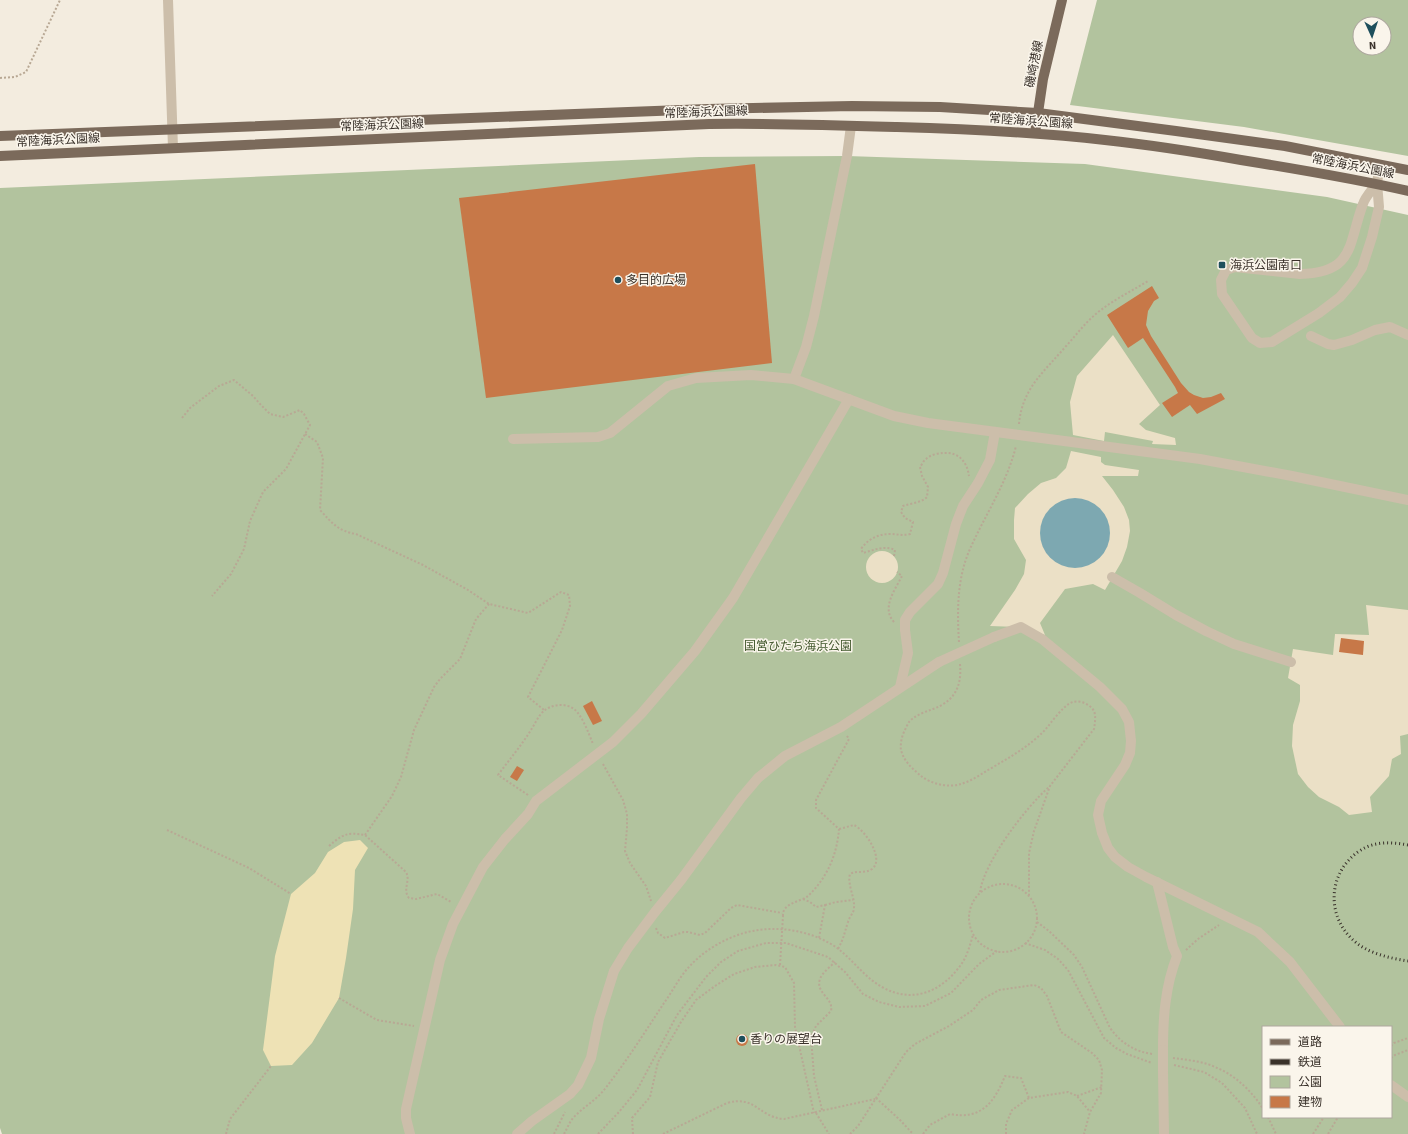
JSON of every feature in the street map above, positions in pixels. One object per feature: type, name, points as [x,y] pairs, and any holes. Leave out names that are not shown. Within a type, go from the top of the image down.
[{"type":"main road","name":"磯崎港線","points":[[1035,133],[1043,79],[1062,0]]},
{"type":"main road","name":"常陸海浜公園線","points":[[0,136],[775,107],[940,107],[1038,113],[1285,146],[1408,170]]},
{"type":"main road","name":"常陸海浜公園線","points":[[0,156],[709,124],[774,123],[1035,133],[1105,140],[1284,166],[1376,183],[1408,191]]},
{"type":"street","points":[[168,0],[173,148]]},
{"type":"street","points":[[794,379],[806,347],[814,316],[847,156],[851,126]]},
{"type":"street","points":[[1376,183],[1363,203],[1354,238],[1348,252],[1330,269],[1319,273],[1305,274],[1235,267],[1226,270],[1221,280],[1222,294],[1252,338],[1260,343],[1272,342],[1319,313],[1340,297],[1352,283],[1362,268],[1372,237],[1379,207],[1376,183],[1380,165]]},
{"type":"street","points":[[1311,336],[1328,344],[1334,345],[1352,340],[1375,330],[1390,327],[1408,335]]},
{"type":"street","points":[[513,439],[598,437],[610,432],[668,386],[696,378],[751,375],[794,379],[894,416],[995,432],[1200,459],[1408,500]]},
{"type":"street","points":[[410,1134],[406,1118],[406,1109],[440,960],[452,924],[483,867],[505,839],[528,814],[536,801],[613,742],[642,714],[694,652],[734,598],[849,399]]},
{"type":"street","points":[[900,687],[908,653],[905,630],[906,620],[910,612],[938,584],[943,573],[962,506],[978,483],[990,460],[995,432]]},
{"type":"street","points":[[1112,577],[1176,616],[1234,644],[1291,662]]},
{"type":"street","points":[[517,1134],[532,1121],[570,1094],[578,1085],[591,1058],[600,1019],[614,971],[628,948],[655,912],[682,880],[741,798],[758,778],[785,756],[841,727],[939,662],[1021,627],[1042,639],[1100,687],[1122,709],[1129,722],[1131,741],[1130,753],[1125,764],[1101,801],[1098,815],[1102,833],[1108,848],[1115,857],[1128,867],[1258,932],[1278,949],[1290,962],[1339,1026]]},
{"type":"street","points":[[1157,882],[1172,947],[1176,956],[1170,973],[1165,999],[1160,1053],[1166,1068],[1164,1134]]},
{"type":"street","points":[[1392,1086],[1408,1097]]},
{"type":"path","points":[[0,78],[16,77],[26,72],[60,0]]},
{"type":"path","points":[[959,647],[957,618],[958,594],[964,569],[969,551],[1001,490],[1016,448],[1020,413],[1027,395],[1036,379],[1088,320],[1101,310],[1148,281]]},
{"type":"path","points":[[182,418],[190,408],[219,386],[234,380],[254,396],[261,406],[270,414],[283,417],[300,410],[310,424],[286,469],[263,492],[250,521],[244,549],[231,574],[212,596]]},
{"type":"path","points":[[305,434],[317,442],[323,458],[320,510],[332,524],[346,532],[356,534],[423,565],[468,590],[489,604],[528,613],[561,592],[569,595],[570,606],[562,630],[528,697],[544,710]]},
{"type":"path","points":[[894,556],[895,550],[890,547],[863,553],[861,548],[866,542],[876,537],[889,534],[910,534],[913,522],[905,518],[901,512],[902,506],[909,503],[923,501],[927,497],[928,487],[922,476],[920,467],[926,459],[937,453],[950,453],[961,457],[968,467],[972,491]]},
{"type":"path","points":[[897,572],[902,576],[890,598],[889,609],[892,620],[905,630]]},
{"type":"path","points":[[365,835],[392,796],[401,776],[414,730],[434,687],[460,659],[476,619],[489,604]]},
{"type":"path","points":[[959,658],[961,680],[956,693],[946,703],[921,713],[910,721],[902,735],[901,750],[909,766],[928,781],[943,785],[960,784],[971,780],[1020,752],[1041,734],[1071,702],[1080,702],[1089,706],[1094,711],[1096,719],[1094,729],[1050,786],[1039,796],[1009,834],[988,866],[981,882],[980,892]]},
{"type":"path","points":[[530,797],[498,775],[544,710],[555,705],[570,706],[580,716],[595,748]]},
{"type":"path","points":[[839,830],[816,808],[816,800],[849,739],[841,727]]},
{"type":"path","points":[[600,759],[623,800],[627,814],[625,851],[630,863],[646,886],[655,912]]},
{"type":"path","points":[[1028,895],[1029,853],[1034,831],[1050,786]]},
{"type":"path","points":[[838,949],[845,937],[848,920],[853,913],[853,900],[849,878],[850,874],[853,872],[867,872],[873,868],[877,862],[869,839],[861,828],[854,825],[839,830]]},
{"type":"path","points":[[167,830],[249,868],[291,894]]},
{"type":"path","points":[[780,965],[783,914],[786,906],[803,899],[825,877],[836,852],[839,830]]},
{"type":"path","points":[[328,846],[342,835],[365,835],[406,872],[408,876],[406,894],[409,898],[416,899],[437,894],[451,902]]},
{"type":"path","points":[[1010,884],[1020,888],[1028,895],[1034,903],[1037,913],[1037,922],[1033,934],[1025,944],[1004,952],[986,947],[979,942],[973,935],[969,924],[969,912],[973,901],[980,892],[989,886],[1010,884]]},
{"type":"path","points":[[803,899],[816,907],[853,900]]},
{"type":"path","points":[[655,924],[658,933],[665,938],[684,932],[700,935],[705,933],[731,908],[737,905],[783,914]]},
{"type":"path","points":[[819,938],[825,906]]},
{"type":"path","points":[[1176,956],[1198,939],[1231,918]]},
{"type":"path","points":[[1037,922],[1049,931],[1074,955],[1082,966],[1110,1028],[1117,1037],[1131,1048],[1145,1053],[1160,1053]]},
{"type":"path","points":[[564,1134],[573,1118],[603,1092],[688,968],[709,950],[728,939],[744,933],[762,930],[786,930],[811,935],[838,949],[882,988],[904,995],[924,994],[948,979],[961,965],[968,951],[973,935]]},
{"type":"path","points":[[598,1134],[637,1090],[677,1015],[706,977],[721,962],[738,951],[766,943],[786,943],[797,946],[828,957],[835,962],[863,994],[886,1004],[899,1007],[909,1007],[925,1006],[951,993],[979,964],[997,951]]},
{"type":"path","points":[[1025,944],[1045,950],[1058,959],[1068,970],[1104,1038],[1116,1048],[1127,1054],[1154,1063]]},
{"type":"path","points":[[822,1111],[814,1076],[811,1037],[816,1026],[831,1011],[831,1004],[820,990],[819,985],[821,978],[835,962]]},
{"type":"path","points":[[633,1134],[632,1118],[650,1097],[658,1062],[680,1022],[696,1000],[734,974],[755,967],[780,965],[785,967],[794,983],[795,1027],[815,1113],[829,1134]]},
{"type":"path","points":[[850,1134],[858,1126],[906,1052],[915,1044],[973,1010],[980,1000],[999,990],[1034,986],[1041,988],[1047,996],[1061,1032],[1092,1053],[1099,1060],[1102,1070],[1101,1093],[1090,1112],[1084,1134]]},
{"type":"path","points":[[339,998],[378,1020],[417,1026]]},
{"type":"path","points":[[1392,1045],[1408,1038]]},
{"type":"path","points":[[1392,1057],[1395,1054],[1408,1050]]},
{"type":"path","points":[[1172,1058],[1198,1062],[1215,1067],[1232,1076],[1248,1089],[1262,1108]]},
{"type":"path","points":[[226,1134],[230,1119],[272,1066]]},
{"type":"path","points":[[1166,1068],[1204,1072],[1222,1083],[1245,1108],[1257,1134]]},
{"type":"path","points":[[923,1134],[930,1125],[950,1114],[961,1116],[972,1114],[983,1109],[992,1102],[1005,1076],[1021,1078],[1029,1098]]},
{"type":"path","points":[[1077,1096],[1102,1087]]},
{"type":"path","points":[[1006,1134],[1006,1124],[1012,1110],[1029,1098],[1068,1092],[1077,1096],[1090,1112]]},
{"type":"path","points":[[662,1134],[736,1100],[745,1101],[754,1105],[768,1116],[776,1119],[784,1119],[876,1099]]},
{"type":"path","points":[[876,1099],[900,1120],[913,1134]]},
{"type":"path","points":[[554,1134],[566,1111]]},
{"type":"path","points":[[1268,1118],[1276,1134]]},
{"type":"path","points":[[1313,1134],[1323,1118]]},
{"type":"path","points":[[1328,1134],[1337,1118]]},
{"type":"green space","points":[[1097,0],[1408,0],[1408,156],[1244,127],[1070,105]]},
{"type":"green space","name":"国営ひたち海浜公園","points":[[847,156],[1085,164],[1327,197],[1408,215],[1408,1134],[2,1134],[0,1128],[0,188],[699,157]]},
{"type":"sand","points":[[360,840],[368,848],[355,870],[353,909],[339,998],[312,1043],[292,1065],[271,1066],[263,1050],[275,956],[291,894],[315,873],[328,852],[344,842]]},
{"type":"shaded area","points":[[1113,335],[1160,405],[1139,424],[1146,430],[1175,438],[1176,445],[1152,444],[1153,441],[1105,432],[1104,441],[1073,435],[1070,402],[1077,376]]},
{"type":"shaded area","points":[[1071,451],[1101,457],[1101,462],[1105,465],[1139,470],[1138,476],[1102,476],[1124,507],[1129,520],[1130,531],[1127,547],[1122,561],[1105,590],[1093,584],[1065,589],[1040,623],[1045,635],[1021,627],[990,626],[1015,590],[1024,574],[1026,560],[1014,539],[1015,508],[1041,483],[1056,478],[1066,468]]},
{"type":"shaded area","points":[[882,551],[891,554],[895,558],[898,567],[895,576],[891,580],[882,583],[873,580],[869,576],[866,567],[869,558],[873,554]]},
{"type":"shaded area","points":[[1366,605],[1408,610],[1408,734],[1400,736],[1401,754],[1392,759],[1389,776],[1370,797],[1372,812],[1349,815],[1339,807],[1319,797],[1308,787],[1298,774],[1292,746],[1293,725],[1300,701],[1300,685],[1288,678],[1293,649],[1333,655],[1335,634],[1369,635]]},
{"type":"water","points":[[1075,498],[1094,504],[1104,514],[1110,533],[1104,552],[1094,562],[1075,568],[1056,562],[1046,552],[1040,533],[1046,514],[1056,504]]},
{"type":"building","name":"多目的広場","points":[[755,164],[772,363],[486,398],[459,198]]},
{"type":"building","points":[[1152,286],[1159,298],[1154,301],[1148,311],[1146,325],[1151,336],[1181,383],[1194,395],[1203,398],[1221,393],[1225,399],[1197,414],[1190,405],[1172,417],[1162,403],[1178,393],[1175,387],[1143,338],[1128,348],[1107,315]]},
{"type":"building","points":[[1341,638],[1364,641],[1363,655],[1339,652]]},
{"type":"building","points":[[592,701],[602,721],[593,725],[583,706]]},
{"type":"building","points":[[517,766],[524,770],[517,781],[510,777]]},
{"type":"building","name":"香りの展望台","points":[[740,1034],[744,1034],[748,1040],[744,1046],[740,1046],[736,1042],[736,1038]]},
{"type":"railway","points":[[1408,845],[1384,843],[1372,845],[1361,850],[1350,858],[1342,869],[1334,892],[1338,917],[1343,929],[1352,939],[1364,948],[1371,951],[1408,961]]},
{"type":"place","name":"海浜公園南口","points":[[1222,265]]},
{"type":"place","name":"多目的広場","points":[[618,280]]},
{"type":"place","name":"香りの展望台","points":[[742,1039]]}]
